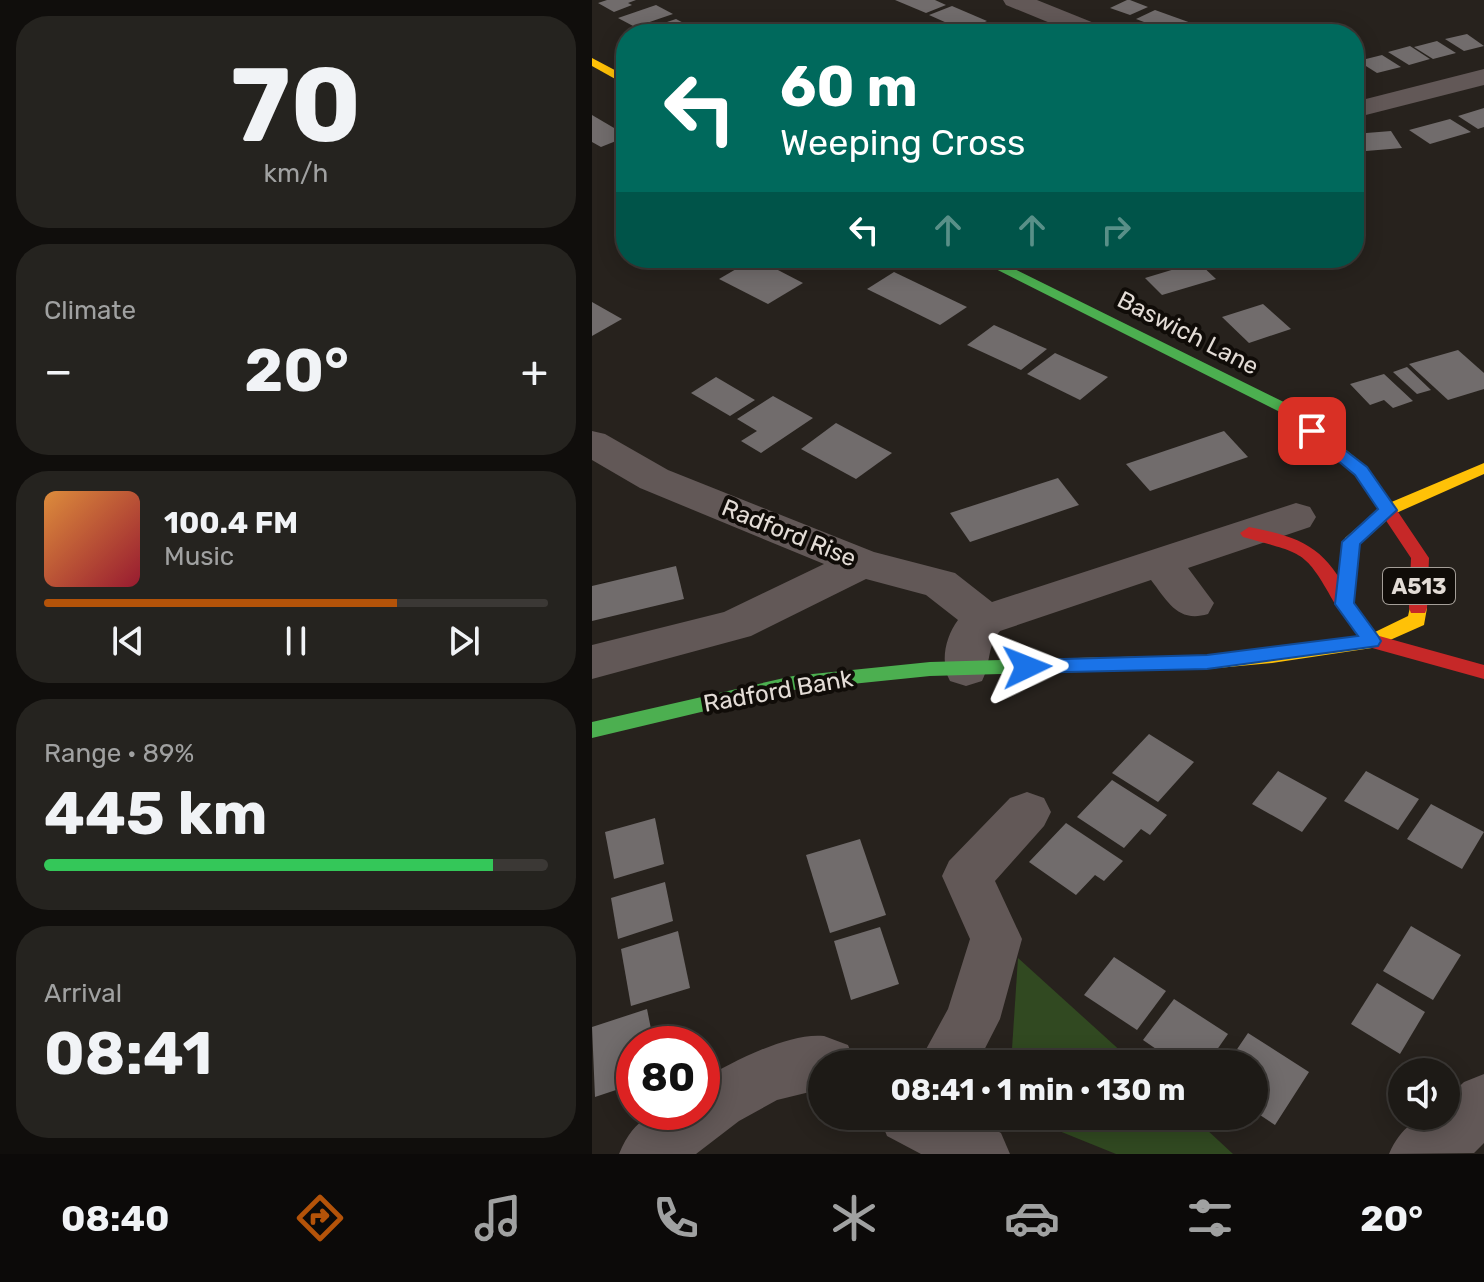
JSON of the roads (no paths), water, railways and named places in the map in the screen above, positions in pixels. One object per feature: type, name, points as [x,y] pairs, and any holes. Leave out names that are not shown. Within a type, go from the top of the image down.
[{"type":"main road","points":[[592,61],[616,75]]},
{"type":"main road","name":"Baswich Lane","points":[[1002,268],[1288,410],[1361,471],[1388,510]]},
{"type":"main road","name":"A513","points":[[1388,510],[1420,558],[1417,620],[1372,641],[1344,604],[1351,542],[1388,510],[1484,468]]},
{"type":"main road","points":[[1249,533],[1290,541],[1317,555],[1331,571],[1344,604]]},
{"type":"main road","points":[[1372,641],[1484,672]]},
{"type":"main road","name":"Radford Bank","points":[[592,730],[793,683],[930,669],[1207,662],[1372,641]]},
{"type":"street","points":[[1015,0],[1075,24]]},
{"type":"street","points":[[1364,107],[1484,77]]},
{"type":"street","name":"Radford Rise","points":[[592,443],[654,479],[862,563],[940,584],[958,595],[985,620]]},
{"type":"street","points":[[966,669],[971,634],[985,620],[1296,517]]},
{"type":"street","points":[[592,662],[736,625],[862,563]]},
{"type":"street","points":[[1160,563],[1193,603]]},
{"type":"street","points":[[954,1050],[972,1019],[996,939],[967,876],[1027,812]]},
{"type":"street","points":[[649,1154],[717,1101],[767,1073],[808,1064]]},
{"type":"street","points":[[1419,1154],[1453,1133],[1484,1102]]},
{"type":"street","points":[[935,1130],[980,1154]]}]
